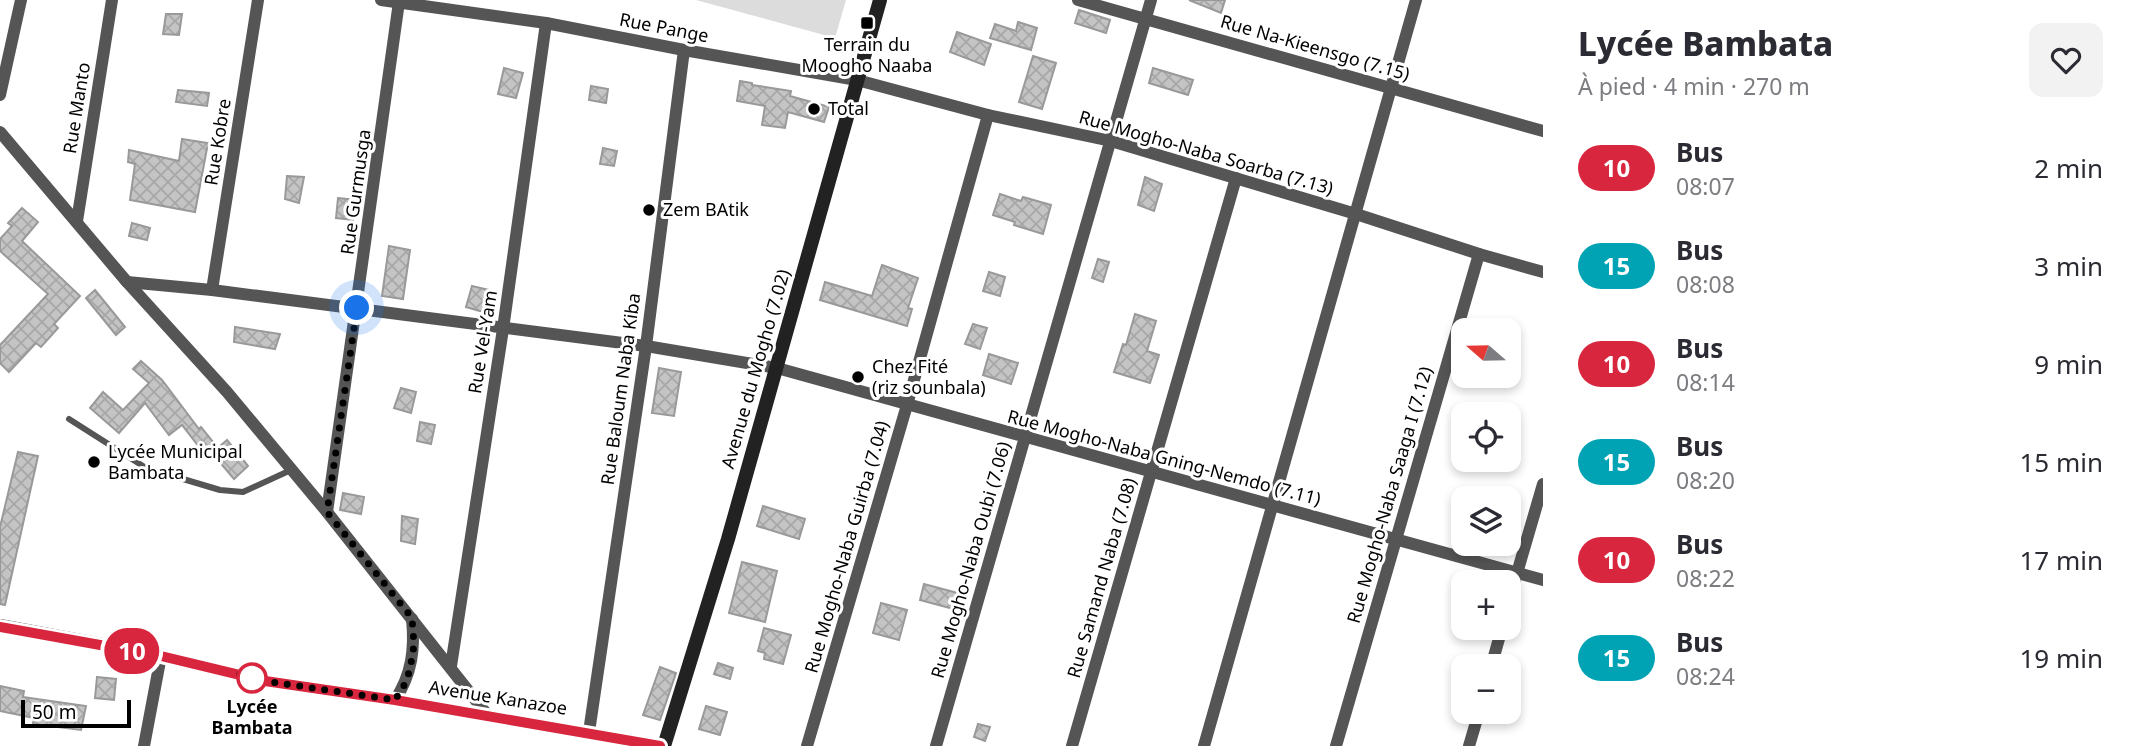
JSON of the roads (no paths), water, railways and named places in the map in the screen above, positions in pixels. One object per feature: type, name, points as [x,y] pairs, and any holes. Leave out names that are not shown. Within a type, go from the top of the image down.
[{"type":"main road","name":"Avenue du Mogho (7.02)","points":[[662,746],[728,539],[880,0]]},
{"type":"main road","name":"Avenue Kanazoe","points":[[0,626],[161,656],[265,681],[395,700],[662,746]]},
{"type":"street","points":[[0,95],[21,0]]},
{"type":"street","name":"Rue Manto","points":[[77,221],[112,0]]},
{"type":"street","name":"Rue Kobre","points":[[212,290],[258,0]]},
{"type":"street","name":"Rue Pange","points":[[382,0],[546,23],[857,80]]},
{"type":"street","name":"Rue Na-Kieensgo (7.15)","points":[[1078,0],[1543,131]]},
{"type":"street","name":"Rue Mogho-Naba Oubi (7.06)","points":[[936,746],[1152,0]]},
{"type":"street","points":[[1204,746],[1416,0]]},
{"type":"street","name":"Rue Gurmusga","points":[[327,512],[399,2]]},
{"type":"street","name":"Rue Vel-Yam","points":[[450,666],[503,329],[546,23]]},
{"type":"street","name":"Rue Baloum Naba Kiba","points":[[589,732],[646,346],[684,50]]},
{"type":"street","name":"Rue Mogho-Naba Soarba (7.13)","points":[[857,80],[988,115],[1111,141],[1543,272]]},
{"type":"street","name":"Rue Mogho-Naba Guirba (7.04)","points":[[807,746],[907,405],[988,115]]},
{"type":"street","points":[[0,132],[327,512],[489,717]]},
{"type":"street","name":"Rue Samand Naba (7.08)","points":[[1072,746],[1236,178]]},
{"type":"street","name":"Rue Mogho-Naba Saaga I (7.12)","points":[[1336,746],[1479,254]]},
{"type":"street","name":"Rue Mogho-Naba Gning-Nemdo (7.11)","points":[[127,282],[212,290],[646,346],[777,368],[1507,570]]},
{"type":"street","points":[[1518,570],[1543,484]]},
{"type":"street","name":"Rue Mogho-Naba Gning-Nemdo (7.11)","points":[[1521,574],[1543,580]]},
{"type":"street","points":[[395,700],[410,669],[414,645],[412,618]]},
{"type":"street","points":[[144,746],[161,656]]},
{"type":"street","points":[[1469,746],[1475,724]]},
{"type":"lane","points":[[69,419],[146,468],[220,490],[243,492],[291,470]]},
{"type":"place","name":"Terrain du Moogho Naaba","points":[[867,23]]},
{"type":"place","name":"Total","points":[[814,109]]},
{"type":"place","name":"Zem BAtik","points":[[649,210]]},
{"type":"place","name":"Chez Fité (riz sounbala)","points":[[858,377]]},
{"type":"place","name":"Lycée Municipal Bambata","points":[[94,462]]},
{"type":"place","name":"Lycée Bambata","points":[[252,678]]}]
